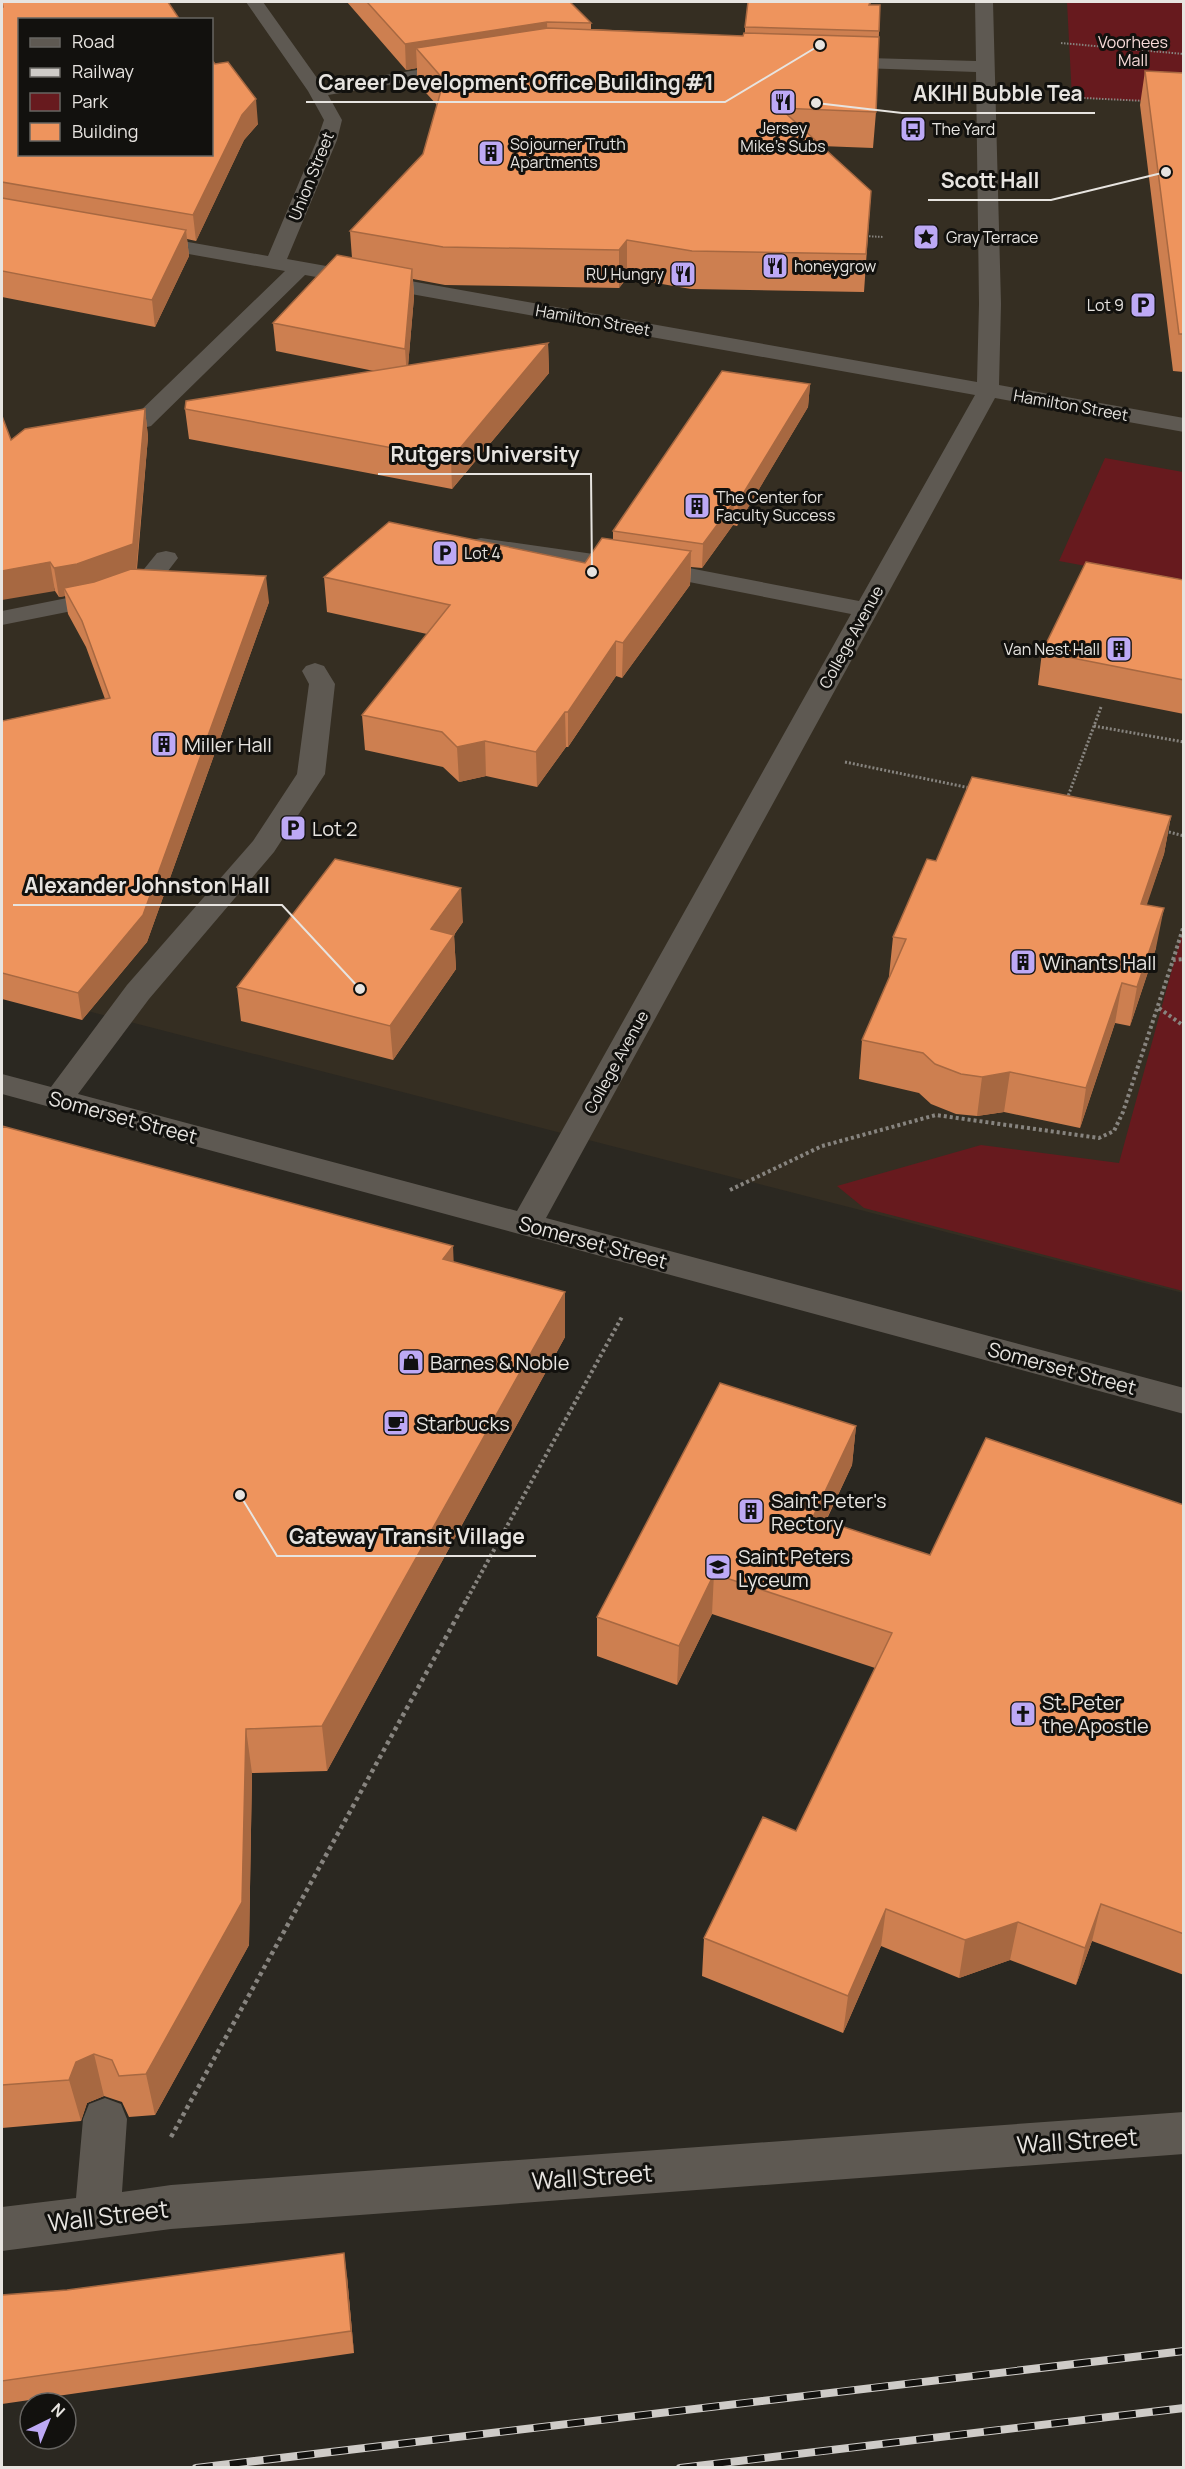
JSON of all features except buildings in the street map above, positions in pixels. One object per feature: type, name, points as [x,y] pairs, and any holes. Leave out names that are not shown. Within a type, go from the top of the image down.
[{"type":"street","name":"Union Street","points":[[255,2],[318,91],[333,120],[327,140],[275,263]]},
{"type":"street","name":"College Avenue","points":[[526,1224],[988,391],[990,304],[984,2]]},
{"type":"street","points":[[817,62],[986,67]]},
{"type":"street","points":[[318,91],[483,64]]},
{"type":"street","name":"Hamilton Street","points":[[126,237],[1184,425]]},
{"type":"street","points":[[143,421],[300,268]]},
{"type":"street","points":[[459,542],[684,574],[867,610]]},
{"type":"street","points":[[2,618],[88,601],[149,579],[166,558]]},
{"type":"street","points":[[58,1099],[138,992],[264,846],[311,774],[322,684],[315,670]]},
{"type":"street","name":"Somerset Street","points":[[2,1084],[1184,1401]]},
{"type":"street","points":[[97,2216],[105,2119]]},
{"type":"street","name":"Wall Street","points":[[2,2229],[171,2207],[1184,2133]]},
{"type":"path","points":[[1061,43],[1184,54]]},
{"type":"path","points":[[1063,97],[1150,101]]},
{"type":"path","points":[[861,236],[884,237]]},
{"type":"path","points":[[1063,809],[1101,707]]},
{"type":"path","points":[[1094,726],[1184,742]]},
{"type":"path","points":[[789,750],[972,789]]},
{"type":"path","points":[[1164,831],[1184,836]]},
{"type":"path","points":[[730,1190],[822,1146],[936,1115],[1099,1138],[1114,1131],[1159,1008],[1184,925]]},
{"type":"path","points":[[1173,960],[1184,959]]},
{"type":"path","points":[[1159,1008],[1184,1026]]},
{"type":"path","points":[[262,1975],[623,1315]]},
{"type":"shaded area","points":[[2,2],[1183,2],[1183,1293],[2,989]]},
{"type":"green space","name":"Voorhees Mall","points":[[1067,2],[1183,2],[1183,103],[1072,98]]},
{"type":"green space","points":[[1105,458],[1183,472],[1183,584],[1059,561]]},
{"type":"green space","points":[[1183,929],[1183,1291],[864,1208],[837,1186],[981,1145],[1119,1163]]},
{"type":"railway","points":[[196,2468],[1184,2351]]},
{"type":"railway","points":[[680,2468],[1184,2408]]},
{"type":"place","name":"Career Development Office Building #1","points":[[820,45]]},
{"type":"place","name":"Jersey Mike's Subs","points":[[783,102]]},
{"type":"place","name":"AKIHI Bubble Tea","points":[[816,103]]},
{"type":"place","name":"The Yard","points":[[913,129]]},
{"type":"place","name":"Sojourner Truth Apartments","points":[[491,153]]},
{"type":"place","name":"Scott Hall","points":[[1166,172]]},
{"type":"place","name":"Gray Terrace","points":[[926,237]]},
{"type":"place","name":"honeygrow","points":[[775,266]]},
{"type":"place","name":"RU Hungry","points":[[683,274]]},
{"type":"place","name":"Lot 9","points":[[1143,305]]},
{"type":"place","name":"The Center for Faculty Success","points":[[697,506]]},
{"type":"place","name":"Lot 4","points":[[445,553]]},
{"type":"place","name":"Rutgers University","points":[[592,572]]},
{"type":"place","name":"Van Nest Hall","points":[[1119,649]]},
{"type":"place","name":"Miller Hall","points":[[164,744]]},
{"type":"place","name":"Lot 2","points":[[293,828]]},
{"type":"place","name":"Winants Hall","points":[[1023,962]]},
{"type":"place","name":"Alexander Johnston Hall","points":[[360,989]]},
{"type":"place","name":"Barnes & Noble","points":[[411,1362]]},
{"type":"place","name":"Starbucks","points":[[396,1423]]},
{"type":"place","name":"Gateway Transit Village","points":[[240,1495]]},
{"type":"place","name":"Saint Peter's Rectory","points":[[751,1511]]},
{"type":"place","name":"Saint Peters Lyceum","points":[[718,1567]]},
{"type":"place","name":"St. Peter the Apostle","points":[[1023,1714]]}]
